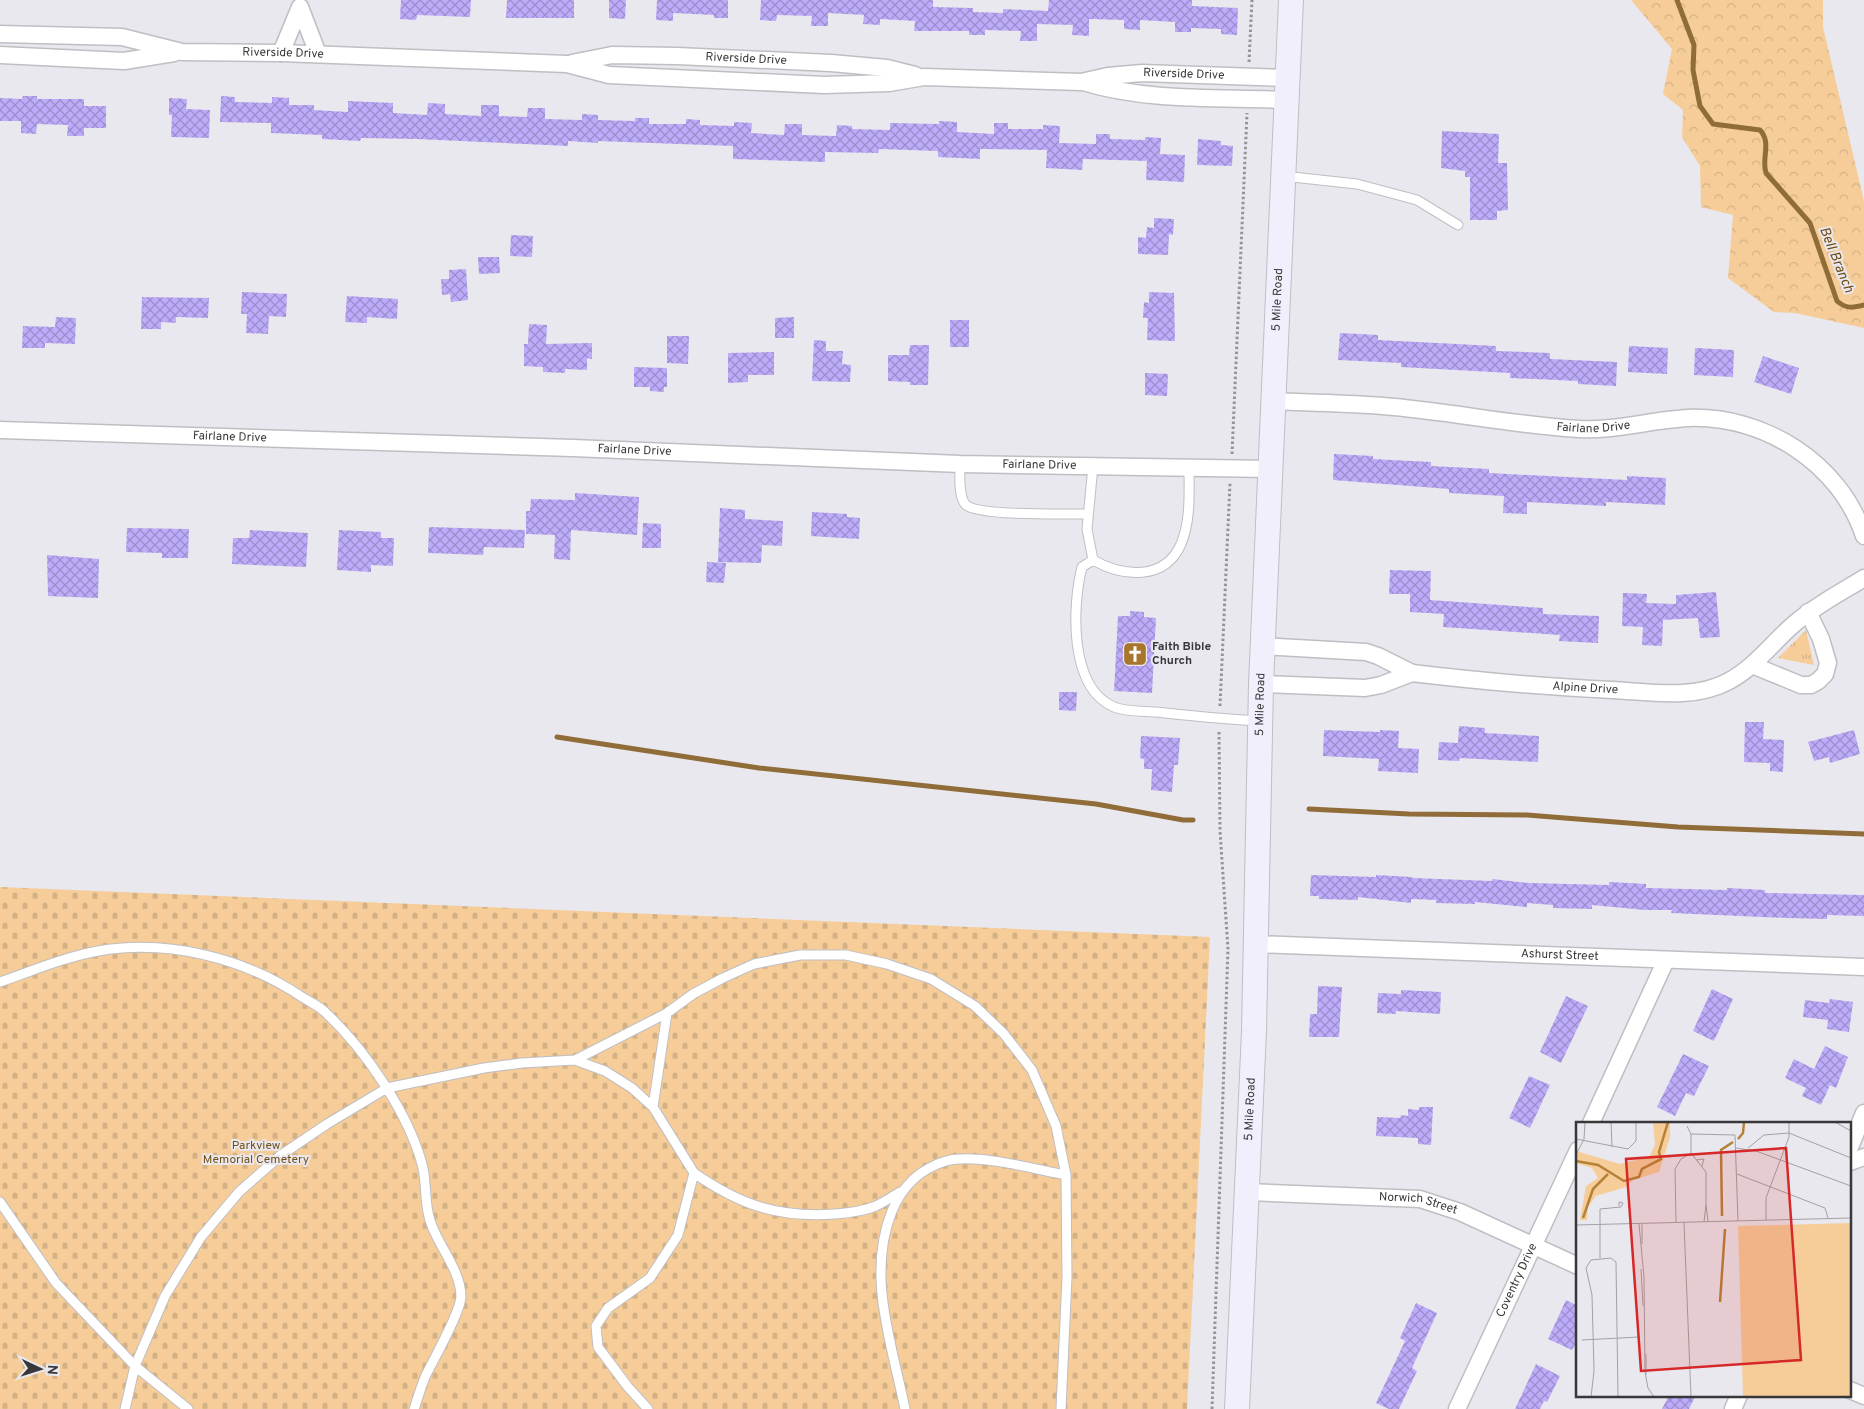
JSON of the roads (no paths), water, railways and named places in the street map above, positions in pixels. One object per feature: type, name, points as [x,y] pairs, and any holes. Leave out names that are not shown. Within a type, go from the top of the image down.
[{"type":"main road","name":"5 Mile Road","points":[[1238,1409],[1248,1192],[1256,944],[1261,684],[1291,0]]},
{"type":"street","points":[[281,53],[299,3]]},
{"type":"street","points":[[299,3],[318,54]]},
{"type":"street","name":"Riverside Drive","points":[[0,34],[122,37],[182,52],[318,54],[567,64],[610,75],[824,85],[889,82],[924,77],[1081,82],[1106,89],[1142,95],[1248,98],[1287,89]]},
{"type":"street","points":[[0,55],[124,61],[182,52]]},
{"type":"street","name":"Riverside Drive","points":[[567,64],[612,55],[677,56],[831,63],[887,68],[924,77]]},
{"type":"street","name":"Riverside Drive","points":[[1081,82],[1108,76],[1142,73],[1248,77],[1287,89]]},
{"type":"street","name":"Fairlane Drive","points":[[1273,401],[1383,406],[1579,429],[1615,428],[1690,418],[1725,420],[1744,424],[1766,432],[1792,446],[1815,463],[1832,480],[1849,504],[1864,536]]},
{"type":"street","name":"Fairlane Drive","points":[[0,430],[573,448],[960,464],[1270,469]]},
{"type":"street","name":"Alpine Drive","points":[[1263,646],[1366,652],[1412,673],[1531,686],[1677,693],[1717,686],[1752,665],[1808,612],[1833,595],[1864,578]]},
{"type":"street","points":[[1752,665],[1802,684],[1811,685],[1818,681],[1825,674],[1828,663],[1821,639],[1808,612]]},
{"type":"street","name":"Alpine Drive","points":[[1261,684],[1364,688],[1381,685],[1412,673]]},
{"type":"street","name":"Ashurst Street","points":[[1256,944],[1864,967]]},
{"type":"street","points":[[1590,1122],[1666,960]]},
{"type":"street","points":[[1852,1142],[1864,1113]]},
{"type":"street","name":"Coventry Drive","points":[[1457,1409],[1576,1154]]},
{"type":"street","points":[[1852,1161],[1864,1157]]},
{"type":"street","name":"Norwich Street","points":[[1248,1192],[1420,1199],[1460,1212],[1576,1265]]},
{"type":"street","points":[[1852,1391],[1864,1396]]},
{"type":"street","points":[[1733,1409],[1739,1396]]},
{"type":"lane","points":[[1283,176],[1358,184],[1417,200],[1458,225]]},
{"type":"lane","points":[[960,464],[962,495],[965,504],[972,509],[996,512],[1088,514]]},
{"type":"lane","points":[[1093,466],[1087,528],[1093,560]]},
{"type":"lane","points":[[1093,560],[1108,568],[1137,573],[1153,572],[1166,566],[1181,544],[1189,501],[1189,467]]},
{"type":"lane","points":[[1093,560],[1082,568],[1076,615],[1078,646],[1084,672],[1091,686],[1102,699],[1115,707],[1220,719],[1260,721]]},
{"type":"lane","points":[[0,982],[57,962],[99,951],[146,948],[201,954],[245,967],[286,986],[325,1012],[360,1052],[387,1088],[408,1128],[423,1169],[428,1213],[439,1244],[456,1276],[461,1297],[447,1334],[424,1378],[414,1409]]},
{"type":"lane","points":[[575,1060],[667,1013],[693,994],[747,967],[800,956],[846,955],[887,964],[931,978],[975,1006],[1004,1034],[1032,1070],[1056,1126],[1066,1175],[1067,1277],[1061,1409]]},
{"type":"lane","points":[[653,1106],[667,1013]]},
{"type":"lane","points":[[125,1409],[135,1366],[165,1296],[201,1237],[239,1192],[282,1155],[326,1124],[387,1088],[484,1068],[522,1063],[575,1060],[605,1071],[632,1088],[653,1106],[694,1172],[717,1189],[778,1213],[810,1216],[847,1213],[875,1207],[900,1192],[920,1174],[946,1161],[976,1159],[1066,1175]]},
{"type":"lane","points":[[648,1409],[628,1387],[598,1347],[596,1326],[608,1308],[650,1278],[678,1235],[694,1172]]},
{"type":"lane","points":[[900,1192],[884,1232],[880,1265],[882,1300],[905,1409]]},
{"type":"lane","points":[[0,1202],[56,1283],[135,1366],[188,1409]]},
{"type":"waterway","name":"Bell Branch","points":[[1677,0],[1694,45],[1693,70],[1700,106],[1713,124],[1760,130],[1766,146],[1766,173],[1810,223],[1837,301],[1850,307],[1864,305]]},
{"type":"waterway","points":[[557,737],[759,768],[1096,804],[1183,820],[1193,820]]},
{"type":"waterway","points":[[1309,809],[1409,814],[1527,815],[1678,827],[1864,834]]},
{"type":"place","name":"Faith Bible Church","points":[[1135,654]]},
{"type":"park label","name":"Parkview Memorial Cemetery","points":[[256,1153]]}]
